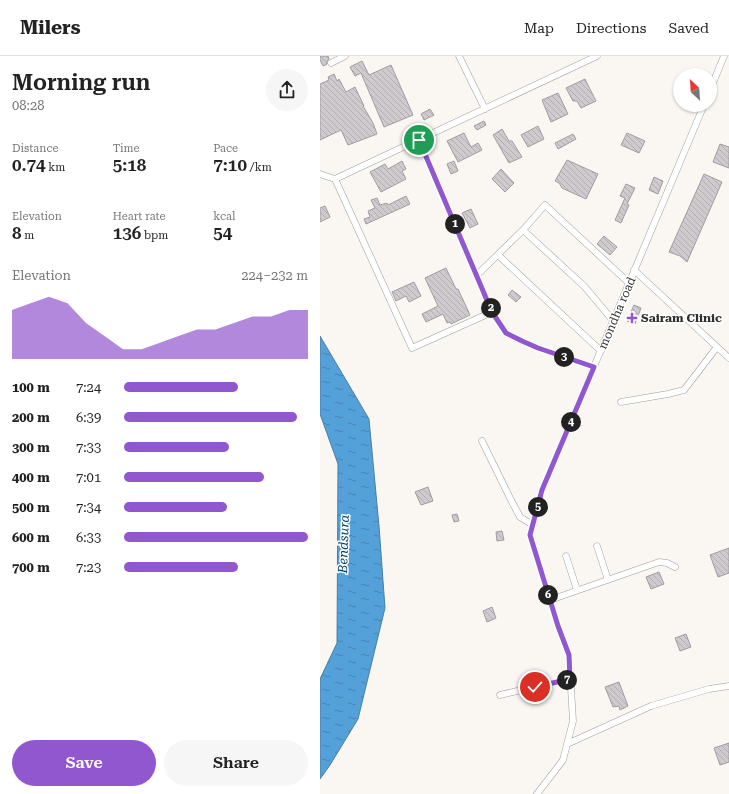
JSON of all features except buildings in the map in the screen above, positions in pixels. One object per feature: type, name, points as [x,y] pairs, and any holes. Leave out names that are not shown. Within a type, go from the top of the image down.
[{"type":"street","points":[[331,63],[345,56]]},
{"type":"street","points":[[459,56],[485,109]]},
{"type":"street","points":[[320,174],[335,179],[597,56]]},
{"type":"street","points":[[717,73],[724,56]]},
{"type":"street","name":"mondha road","points":[[537,794],[563,760],[573,721],[569,655],[558,626],[530,535],[542,490],[701,112]]},
{"type":"street","points":[[419,140],[492,312],[506,333],[538,348],[594,367]]},
{"type":"street","points":[[335,179],[412,348],[492,312]]},
{"type":"street","points":[[476,275],[523,230],[545,205],[629,283]]},
{"type":"street","points":[[523,230],[584,286],[614,320]]},
{"type":"street","points":[[498,255],[601,351]]},
{"type":"street","points":[[634,270],[729,358]]},
{"type":"street","points":[[621,402],[684,390],[717,347]]},
{"type":"street","points":[[482,441],[520,517],[533,525]]},
{"type":"street","points":[[597,546],[608,580]]},
{"type":"street","points":[[566,556],[577,590]]},
{"type":"street","points":[[550,600],[659,562],[667,563],[675,567]]},
{"type":"street","points":[[500,695],[570,679]]},
{"type":"street","points":[[567,744],[651,706],[709,689],[729,686]]},
{"type":"water","name":"Bendsura","points":[[320,336],[369,419],[385,608],[358,719],[320,779],[320,679],[337,643],[338,464],[320,414]]},
{"type":"place","name":"Sairam Clinic","points":[[632,318]]},
{"type":"route","points":[[419,140],[492,312],[506,333],[538,348],[594,367],[542,490],[530,535],[558,626],[569,655],[570,679],[535,687]]}]
